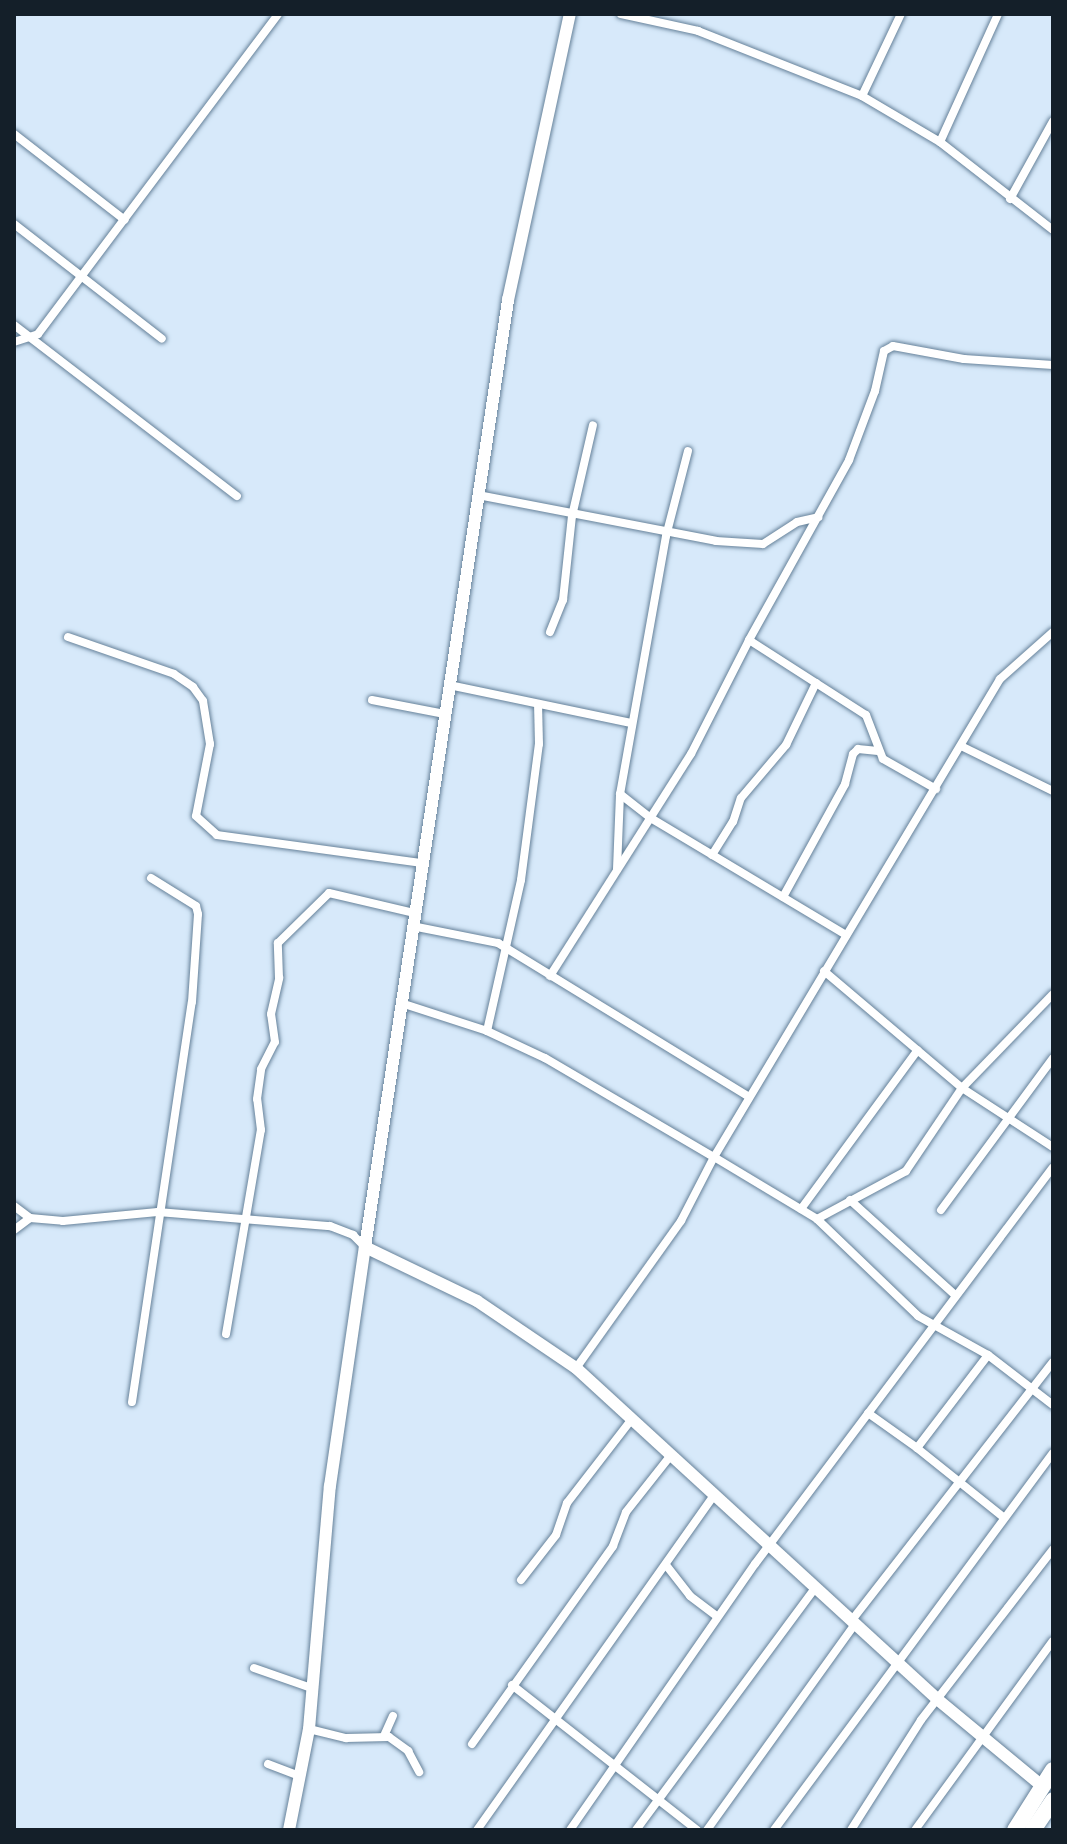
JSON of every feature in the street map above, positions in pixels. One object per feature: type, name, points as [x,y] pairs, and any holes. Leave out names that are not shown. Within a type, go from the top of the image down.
[{"type":"highway","points":[[1015,1830],[1053,1770]]},
{"type":"highway","points":[[1033,1830],[1053,1800]]},
{"type":"main road","points":[[289,1830],[309,1729],[330,1486],[400,1003],[508,300],[570,14]]},
{"type":"main road","points":[[365,1247],[477,1301],[576,1368],[815,1588],[898,1658],[937,1699],[1041,1785]]},
{"type":"street","points":[[14,342],[31,338],[82,277],[278,14]]},
{"type":"street","points":[[621,14],[698,31],[862,96],[940,142],[1053,230]]},
{"type":"street","points":[[862,96],[901,14]]},
{"type":"street","points":[[940,142],[998,14]]},
{"type":"street","points":[[1010,199],[1053,121]]},
{"type":"street","points":[[14,134],[125,220]]},
{"type":"street","points":[[14,224],[162,339]]},
{"type":"street","points":[[14,325],[237,496]]},
{"type":"street","points":[[550,976],[691,754],[749,640],[849,460],[875,391],[884,351],[893,346],[964,359],[1053,365]]},
{"type":"street","points":[[550,632],[563,600],[572,516],[593,425]]},
{"type":"street","points":[[617,869],[620,794],[631,723],[666,536],[688,451]]},
{"type":"street","points":[[478,495],[666,536],[763,544],[797,522],[818,517]]},
{"type":"street","points":[[576,1368],[681,1221],[749,1097],[1000,679],[1053,632]]},
{"type":"street","points":[[68,637],[174,674],[193,687],[203,701],[210,744],[196,816],[217,835],[422,863]]},
{"type":"street","points":[[749,640],[866,715],[883,759],[936,789]]},
{"type":"street","points":[[712,855],[733,822],[741,798],[786,745],[816,683]]},
{"type":"street","points":[[449,685],[631,723]]},
{"type":"street","points":[[372,700],[445,714]]},
{"type":"street","points":[[487,1031],[499,967],[509,950],[539,744],[538,704]]},
{"type":"street","points":[[961,746],[1053,791]]},
{"type":"street","points":[[783,897],[845,784],[853,754],[858,749],[878,751]]},
{"type":"street","points":[[620,794],[649,817],[846,935]]},
{"type":"street","points":[[132,1402],[158,1212],[192,1002],[198,914],[186,899],[151,878]]},
{"type":"street","points":[[226,1334],[243,1218],[261,1130],[257,1099],[261,1069],[275,1042],[271,1014],[279,978],[278,943],[329,893],[479,936],[509,950],[749,1097]]},
{"type":"street","points":[[824,971],[962,1088],[1053,1147]]},
{"type":"street","points":[[817,1219],[906,1171],[962,1088],[1053,994]]},
{"type":"street","points":[[400,1003],[487,1031],[615,1097],[801,1209],[817,1219],[918,1316],[935,1321],[988,1355],[1034,1387],[1053,1405]]},
{"type":"street","points":[[801,1209],[918,1050]]},
{"type":"street","points":[[941,1210],[1053,1058]]},
{"type":"street","points":[[570,1830],[717,1616],[1053,1167]]},
{"type":"street","points":[[850,1200],[955,1295]]},
{"type":"street","points":[[14,1206],[30,1218],[63,1221],[158,1212],[330,1226],[365,1247]]},
{"type":"street","points":[[14,1230],[30,1218]]},
{"type":"street","points":[[917,1448],[988,1355]]},
{"type":"street","points":[[707,1830],[853,1622],[1053,1362]]},
{"type":"street","points":[[868,1413],[962,1481],[1002,1516]]},
{"type":"street","points":[[521,1580],[556,1535],[567,1503],[632,1419]]},
{"type":"street","points":[[774,1830],[1002,1516],[1053,1453]]},
{"type":"street","points":[[472,1744],[613,1546],[626,1512],[671,1455]]},
{"type":"street","points":[[477,1830],[714,1495]]},
{"type":"street","points":[[851,1830],[937,1699],[1053,1549]]},
{"type":"street","points":[[666,1565],[690,1596],[717,1616]]},
{"type":"street","points":[[636,1830],[815,1588]]},
{"type":"street","points":[[915,1830],[980,1735],[1053,1641]]},
{"type":"street","points":[[254,1668],[311,1688]]},
{"type":"street","points":[[512,1685],[697,1830]]},
{"type":"street","points":[[384,1736],[393,1716]]},
{"type":"street","points":[[309,1729],[346,1738],[384,1736],[401,1743],[419,1772]]},
{"type":"street","points":[[268,1764],[299,1776]]}]
